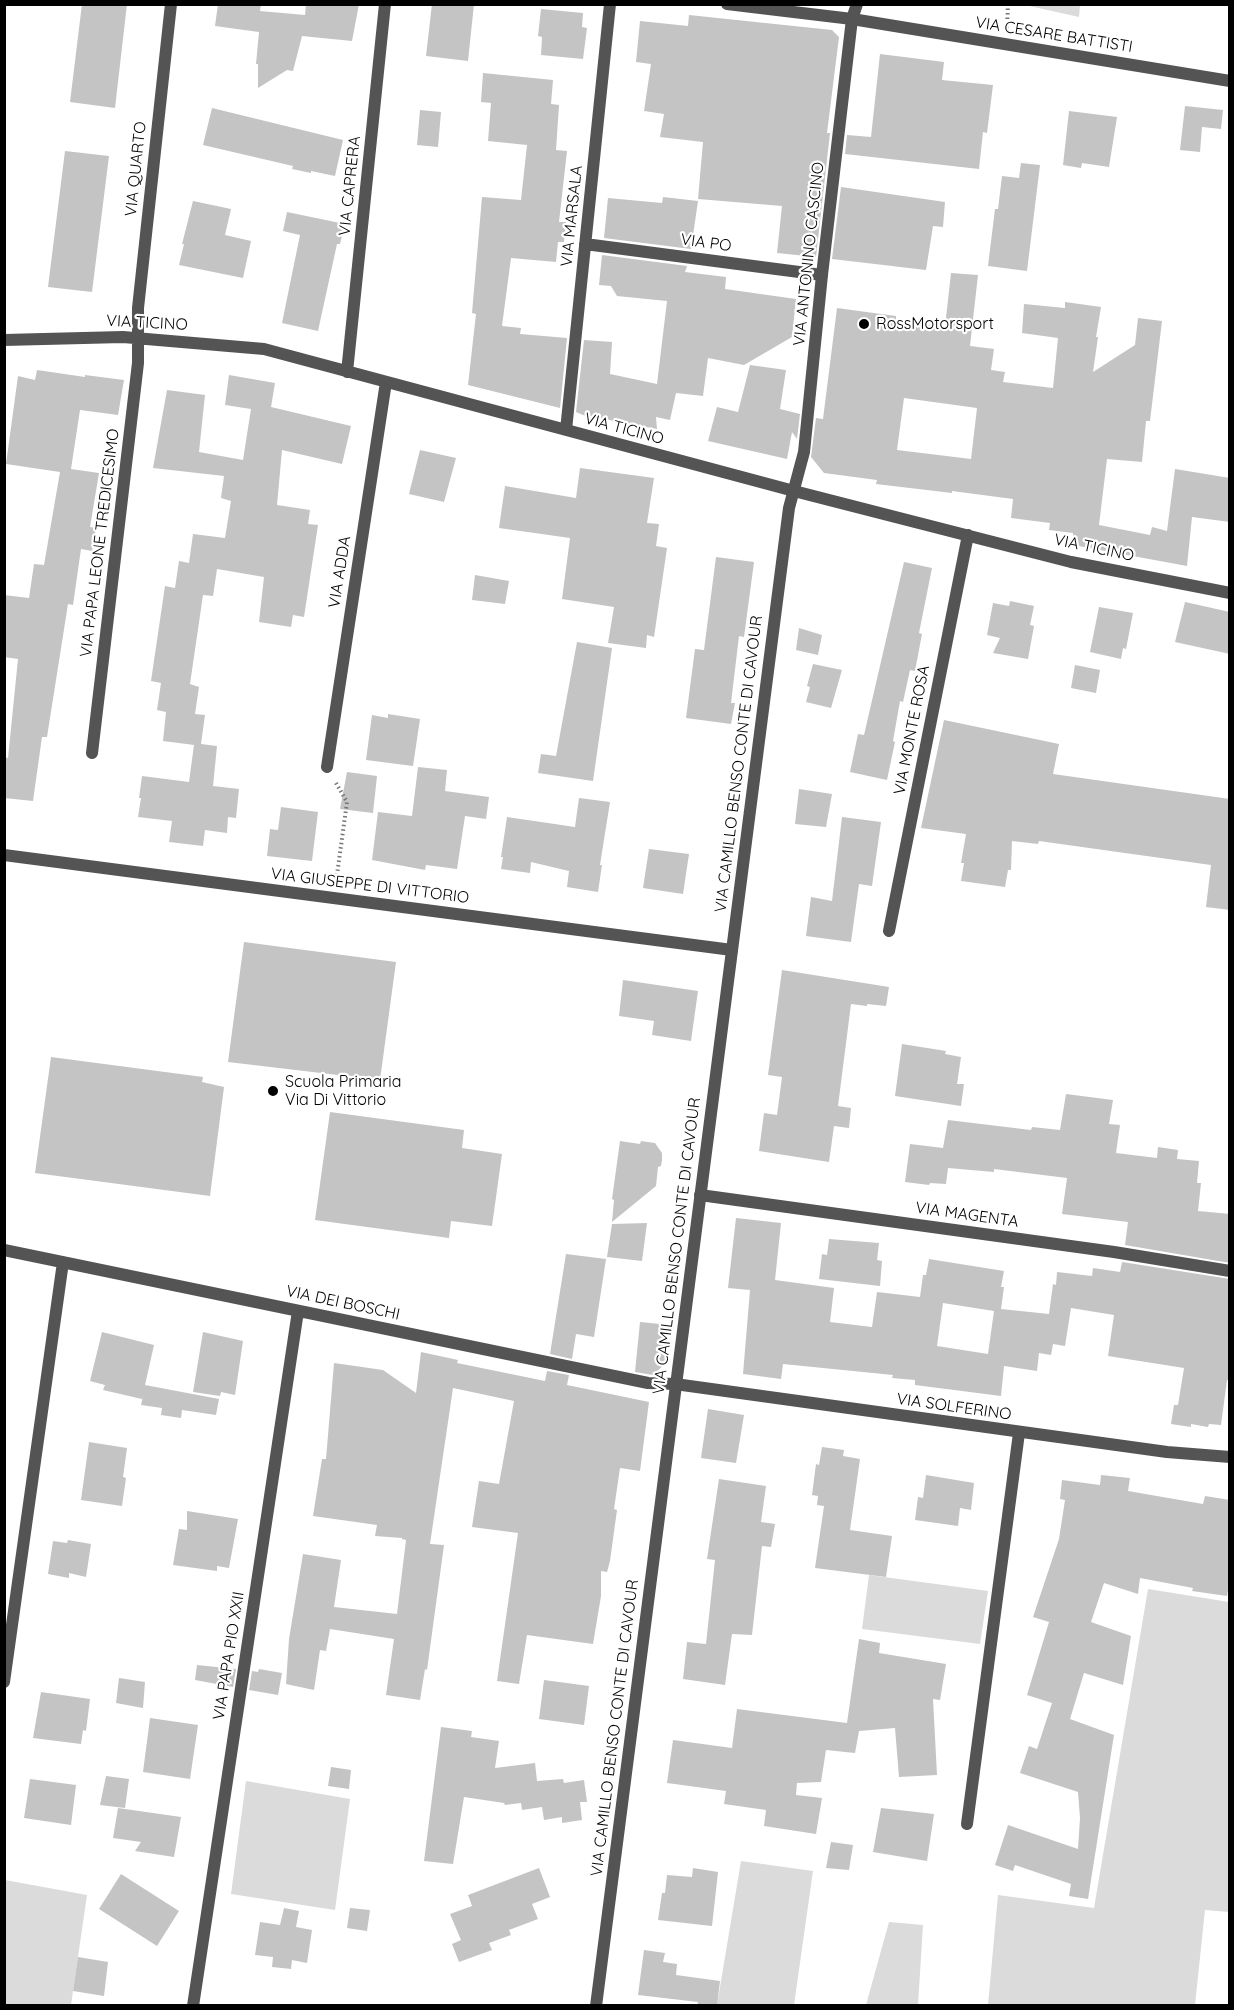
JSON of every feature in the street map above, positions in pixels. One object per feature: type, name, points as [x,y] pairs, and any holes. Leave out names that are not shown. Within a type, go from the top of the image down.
[{"type":"street","name":"VIA QUARTO","points":[[138,338],[138,308],[171,4]]},
{"type":"street","name":"VIA CAPRERA","points":[[347,372],[386,4]]},
{"type":"street","name":"VIA MARSALA","points":[[566,430],[610,4]]},
{"type":"street","name":"VIA CESARE BATTISTI","points":[[727,4],[852,19],[1230,81]]},
{"type":"street","points":[[852,19],[857,4]]},
{"type":"street","name":"VIA ANTONINO CASCINO","points":[[794,491],[804,452],[852,19]]},
{"type":"street","name":"VIA PO","points":[[585,244],[822,275]]},
{"type":"street","name":"VIA TICINO","points":[[4,340],[138,338],[264,349],[794,491],[1071,562],[1230,593]]},
{"type":"street","name":"VIA PAPA LEONE TREDICESIMO","points":[[92,753],[138,363],[138,338]]},
{"type":"street","name":"VIA ADDA","points":[[327,767],[386,382]]},
{"type":"street","name":"VIA CAMILLO BENSO CONTE DI CAVOUR","points":[[596,2006],[789,508],[794,491]]},
{"type":"street","name":"VIA MONTE ROSA","points":[[889,931],[968,535]]},
{"type":"street","name":"VIA GIUSEPPE DI VITTORIO","points":[[4,855],[732,950]]},
{"type":"street","name":"VIA MAGENTA","points":[[700,1195],[1114,1252],[1230,1271]]},
{"type":"street","name":"VIA DEI BOSCHI","points":[[4,1250],[648,1383],[675,1384]]},
{"type":"street","points":[[4,1682],[63,1262]]},
{"type":"street","name":"VIA PAPA PIO XXII","points":[[193,2006],[298,1311]]},
{"type":"street","name":"VIA SOLFERINO","points":[[675,1384],[1019,1433],[1167,1452],[1230,1457]]},
{"type":"street","points":[[967,1824],[1019,1433]]},
{"type":"path","points":[[327,767],[347,802],[334,898]]},
{"type":"shaded area","points":[[1025,5],[1080,5],[1079,17]]},
{"type":"shaded area","points":[[869,1575],[988,1591],[980,1644],[862,1629]]},
{"type":"shaded area","points":[[1148,1589],[1229,1602],[1229,1912],[1205,1910],[1195,2005],[988,2005],[998,1895],[1094,1908]]},
{"type":"shaded area","points":[[246,1781],[350,1799],[335,1910],[231,1894]]},
{"type":"shaded area","points":[[741,1861],[813,1871],[794,2005],[717,2005]]},
{"type":"shaded area","points":[[5,1880],[87,1895],[71,2005],[5,2005]]},
{"type":"shaded area","points":[[889,1922],[923,1925],[918,2005],[866,2005]]},
{"type":"building","points":[[82,4],[127,4],[115,108],[70,102]]},
{"type":"building","points":[[218,4],[261,4],[260,11],[305,15],[306,4],[359,4],[352,41],[302,36],[293,71],[287,70],[258,88],[258,64],[256,64],[259,32],[215,26]]},
{"type":"building","points":[[432,4],[474,4],[468,61],[426,56]]},
{"type":"building","points":[[541,9],[583,13],[582,27],[587,28],[583,59],[541,55],[542,37],[538,36]]},
{"type":"building","points":[[689,15],[832,30],[839,37],[827,133],[830,133],[816,257],[777,253],[782,206],[698,199],[703,142],[660,137],[664,114],[644,111],[651,64],[636,62],[640,21],[688,26]]},
{"type":"building","points":[[880,54],[944,62],[942,80],[993,85],[987,133],[983,132],[979,169],[845,154],[847,135],[871,137]]},
{"type":"building","points":[[483,73],[553,80],[551,104],[559,105],[556,150],[567,151],[559,222],[566,222],[564,242],[558,242],[556,262],[511,258],[502,326],[521,328],[520,334],[567,338],[560,408],[468,385],[476,314],[472,313],[482,197],[521,200],[527,145],[488,141],[491,103],[481,102]]},
{"type":"building","points":[[1185,106],[1223,110],[1221,129],[1202,127],[1200,152],[1180,150]]},
{"type":"building","points":[[212,108],[343,140],[335,176],[292,169],[293,166],[203,145]]},
{"type":"building","points":[[420,110],[441,112],[438,147],[417,145]]},
{"type":"building","points":[[1069,111],[1117,117],[1109,167],[1082,163],[1081,168],[1063,165]]},
{"type":"building","points":[[65,151],[109,156],[92,292],[48,287]]},
{"type":"building","points":[[1021,163],[1040,165],[1027,271],[988,266],[995,209],[998,209],[1002,176],[1019,178]]},
{"type":"building","points":[[841,187],[945,202],[943,227],[933,226],[926,270],[832,259]]},
{"type":"building","points":[[663,197],[698,201],[691,249],[604,238],[608,198],[662,203]]},
{"type":"building","points":[[193,201],[231,209],[225,235],[251,241],[243,278],[179,265]]},
{"type":"building","points":[[287,212],[345,224],[340,244],[337,244],[318,331],[282,323],[300,235],[283,231]]},
{"type":"building","points":[[602,255],[687,266],[685,272],[726,277],[725,289],[796,299],[792,337],[744,365],[708,358],[703,396],[676,393],[670,420],[656,417],[657,429],[576,412],[584,340],[612,342],[610,374],[657,384],[667,301],[617,296],[611,286],[599,285]]},
{"type":"building","points":[[951,273],[978,275],[970,346],[994,349],[991,370],[1005,372],[1003,382],[1053,388],[1058,338],[1022,333],[1024,304],[1065,308],[1065,302],[1101,307],[1093,372],[1135,345],[1138,318],[1162,321],[1150,421],[1146,421],[1142,462],[1107,459],[1099,525],[1150,535],[1152,527],[1167,531],[1175,469],[1230,478],[1230,522],[1192,517],[1187,566],[1073,545],[1073,533],[1049,530],[1050,523],[1011,518],[1013,499],[876,484],[877,480],[824,473],[811,457],[816,418],[823,419],[837,308],[896,316],[896,320],[945,327]],"holes":[[[904,398],[977,408],[971,459],[897,450]]]},
{"type":"building","points":[[750,365],[786,370],[780,409],[800,414],[797,439],[792,432],[787,459],[708,441],[717,407],[738,412]]},
{"type":"building","points":[[37,370],[124,380],[118,415],[80,410],[71,469],[99,473],[90,527],[96,528],[92,551],[81,549],[73,605],[68,604],[47,737],[42,737],[33,801],[4,798],[4,757],[8,758],[18,659],[4,657],[4,595],[29,598],[34,564],[44,565],[60,472],[6,464],[18,376],[35,380]]},
{"type":"building","points":[[229,375],[275,383],[271,407],[351,426],[342,464],[282,450],[277,505],[310,510],[308,524],[318,525],[304,617],[293,615],[291,627],[259,622],[264,577],[217,569],[213,596],[203,595],[190,684],[199,687],[195,714],[205,715],[201,744],[217,746],[213,786],[239,789],[236,818],[228,817],[227,833],[205,830],[203,846],[169,842],[172,821],[138,817],[141,798],[139,798],[142,776],[189,782],[194,745],[163,741],[166,712],[157,710],[161,683],[151,681],[165,586],[175,588],[179,561],[189,563],[193,534],[225,538],[231,501],[221,498],[224,476],[153,468],[167,390],[205,395],[199,452],[243,460],[251,409],[225,405]]},
{"type":"building","points":[[420,450],[456,458],[444,502],[409,494]]},
{"type":"building","points":[[580,468],[654,478],[647,523],[659,524],[656,546],[667,548],[654,637],[647,635],[646,648],[608,643],[614,607],[562,599],[570,538],[499,528],[505,486],[576,498]]},
{"type":"building","points":[[716,557],[754,562],[744,637],[739,636],[731,703],[735,703],[731,724],[686,718],[695,649],[704,650]]},
{"type":"building","points":[[904,562],[932,568],[919,633],[922,634],[915,671],[910,670],[903,702],[900,701],[887,780],[850,772],[858,734],[864,735]]},
{"type":"building","points":[[475,575],[509,581],[505,604],[472,600]]},
{"type":"building","points":[[1010,601],[1034,606],[1030,625],[1034,626],[1028,659],[993,653],[1000,638],[987,635],[993,603],[1009,606]]},
{"type":"building","points":[[1185,602],[1230,612],[1230,654],[1175,642]]},
{"type":"building","points":[[1099,607],[1133,613],[1126,649],[1123,648],[1121,659],[1090,652]]},
{"type":"building","points":[[799,628],[822,635],[818,655],[796,650]]},
{"type":"building","points":[[577,642],[612,648],[593,781],[538,773],[541,754],[556,756]]},
{"type":"building","points":[[813,664],[842,670],[831,708],[806,702],[810,687],[807,686]]},
{"type":"building","points":[[1075,665],[1100,670],[1096,693],[1071,688]]},
{"type":"building","points":[[388,714],[420,719],[413,766],[366,760],[372,715],[388,718]]},
{"type":"building","points":[[944,720],[1059,744],[1053,774],[1230,799],[1230,910],[1206,907],[1211,865],[1039,841],[1038,844],[1012,841],[1011,870],[1008,870],[1005,887],[961,881],[964,863],[961,863],[966,834],[921,828]]},
{"type":"building","points":[[418,767],[447,770],[445,791],[489,797],[486,819],[465,816],[457,869],[426,865],[425,870],[372,860],[378,812],[412,816]]},
{"type":"building","points":[[347,772],[377,776],[373,813],[340,809]]},
{"type":"building","points":[[799,789],[832,794],[826,827],[795,824]]},
{"type":"building","points":[[579,798],[610,802],[598,892],[567,887],[569,871],[531,862],[530,873],[501,869],[507,817],[575,827]]},
{"type":"building","points":[[281,807],[318,812],[312,861],[267,856],[270,829],[278,830]]},
{"type":"building","points":[[842,817],[881,822],[872,886],[859,884],[851,942],[806,936],[811,897],[832,901]]},
{"type":"building","points":[[649,849],[689,854],[683,894],[643,888]]},
{"type":"building","points":[[244,942],[396,962],[380,1080],[228,1062]]},
{"type":"building","points":[[782,970],[889,987],[886,1006],[851,1004],[838,1106],[851,1108],[849,1128],[834,1126],[829,1162],[759,1151],[764,1113],[777,1115],[782,1077],[768,1075]]},
{"type":"building","points":[[623,980],[698,991],[691,1041],[652,1035],[654,1021],[619,1016]]},
{"type":"building","points":[[902,1044],[946,1051],[945,1054],[961,1057],[957,1084],[964,1084],[961,1106],[895,1096]]},
{"type":"building","points":[[51,1057],[203,1077],[202,1082],[224,1087],[210,1196],[35,1173]]},
{"type":"building","points":[[1066,1094],[1113,1100],[1109,1124],[1120,1125],[1116,1153],[1157,1158],[1158,1147],[1178,1150],[1177,1159],[1199,1161],[1197,1183],[1201,1183],[1198,1211],[1230,1214],[1230,1263],[1125,1245],[1128,1222],[1062,1214],[1067,1178],[994,1169],[994,1172],[948,1168],[946,1184],[930,1183],[929,1185],[905,1182],[910,1144],[943,1148],[948,1120],[1031,1130],[1032,1127],[1060,1130]]},
{"type":"building","points":[[330,1112],[464,1130],[462,1148],[502,1154],[492,1226],[451,1221],[449,1238],[315,1220]]},
{"type":"building","points":[[620,1141],[640,1144],[641,1141],[655,1143],[662,1153],[662,1160],[661,1166],[658,1167],[656,1186],[612,1222],[614,1200],[612,1199]]},
{"type":"building","points":[[736,1218],[781,1223],[775,1280],[834,1288],[830,1322],[872,1327],[877,1292],[920,1297],[923,1275],[926,1275],[929,1259],[1004,1271],[1001,1309],[1049,1314],[1057,1272],[1092,1276],[1093,1268],[1120,1272],[1122,1262],[1230,1279],[1230,1380],[1227,1380],[1221,1425],[1209,1424],[1208,1427],[1191,1424],[1191,1427],[1171,1424],[1174,1405],[1178,1405],[1184,1368],[1108,1356],[1114,1315],[1071,1308],[1065,1346],[1053,1344],[1051,1355],[1039,1353],[1037,1371],[1004,1366],[1001,1396],[915,1385],[915,1380],[892,1378],[893,1375],[783,1364],[781,1379],[743,1374],[750,1290],[728,1288]],"holes":[[[943,1303],[994,1311],[988,1354],[937,1346]]]},
{"type":"building","points":[[647,1223],[642,1261],[607,1257],[612,1224]]},
{"type":"building","points":[[829,1239],[879,1243],[877,1260],[882,1261],[880,1286],[819,1279],[822,1254],[827,1255]]},
{"type":"building","points":[[566,1254],[606,1259],[594,1337],[576,1334],[572,1359],[550,1354]]},
{"type":"building","points":[[640,1322],[670,1325],[666,1363],[653,1375],[635,1372]]},
{"type":"building","points":[[102,1332],[154,1345],[145,1385],[219,1399],[216,1415],[182,1410],[181,1418],[161,1415],[162,1408],[141,1405],[143,1396],[142,1399],[103,1390],[105,1385],[90,1381]]},
{"type":"building","points":[[203,1332],[243,1341],[235,1395],[221,1392],[220,1396],[193,1392]]},
{"type":"building","points":[[421,1352],[458,1360],[457,1363],[545,1381],[547,1371],[569,1375],[567,1385],[649,1402],[640,1471],[620,1468],[610,1561],[607,1572],[601,1571],[601,1596],[593,1644],[527,1635],[519,1684],[497,1681],[518,1533],[472,1527],[479,1481],[499,1484],[514,1401],[453,1388],[430,1544],[444,1545],[427,1670],[425,1669],[420,1700],[386,1695],[394,1639],[330,1629],[326,1651],[320,1650],[314,1690],[286,1684],[289,1639],[303,1554],[341,1560],[334,1607],[397,1614],[406,1540],[375,1536],[377,1525],[313,1516],[322,1459],[326,1459],[334,1363],[383,1370],[416,1393]]},
{"type":"building","points":[[708,1409],[744,1415],[736,1463],[701,1458]]},
{"type":"building","points":[[89,1442],[127,1448],[122,1506],[81,1500]]},
{"type":"building","points":[[822,1447],[844,1450],[843,1456],[860,1459],[850,1530],[892,1536],[886,1577],[815,1568],[824,1506],[817,1505],[818,1496],[812,1495],[816,1464],[819,1465]]},
{"type":"building","points":[[926,1475],[974,1483],[971,1510],[960,1508],[958,1526],[915,1520],[918,1497],[923,1498]]},
{"type":"building","points":[[1101,1475],[1130,1478],[1128,1491],[1203,1504],[1205,1496],[1230,1500],[1230,1579],[1227,1596],[1192,1591],[1193,1588],[1140,1578],[1138,1594],[1104,1583],[1091,1622],[1131,1636],[1123,1685],[1084,1673],[1070,1719],[1114,1735],[1088,1899],[1069,1896],[1071,1884],[1015,1865],[1013,1871],[995,1865],[1008,1825],[1078,1849],[1080,1818],[1078,1792],[1020,1773],[1029,1746],[1037,1749],[1052,1703],[1027,1695],[1049,1622],[1033,1617],[1059,1539],[1065,1500],[1060,1499],[1062,1480],[1100,1485]]},
{"type":"building","points":[[719,1479],[766,1486],[761,1522],[775,1524],[771,1547],[762,1546],[752,1635],[732,1634],[725,1685],[683,1679],[687,1642],[706,1644],[715,1560],[707,1559]]},
{"type":"building","points":[[187,1511],[238,1519],[229,1568],[217,1566],[217,1571],[173,1565],[179,1529],[187,1530]]},
{"type":"building","points":[[68,1540],[91,1544],[86,1577],[69,1573],[69,1578],[48,1574],[53,1541],[67,1543]]},
{"type":"building","points":[[859,1639],[880,1643],[879,1653],[946,1664],[940,1700],[933,1699],[937,1775],[899,1777],[895,1728],[859,1731],[855,1753],[826,1750],[821,1782],[797,1783],[796,1795],[822,1798],[816,1834],[764,1826],[766,1810],[724,1804],[726,1791],[667,1783],[673,1740],[732,1748],[737,1709],[847,1723]]},
{"type":"building","points":[[197,1665],[236,1669],[233,1687],[195,1680]]},
{"type":"building","points":[[259,1669],[282,1673],[278,1695],[249,1690],[252,1671],[258,1672]]},
{"type":"building","points":[[119,1678],[145,1682],[143,1708],[116,1703]]},
{"type":"building","points":[[544,1680],[589,1686],[584,1725],[539,1719]]},
{"type":"building","points":[[41,1692],[90,1699],[86,1731],[83,1730],[81,1744],[33,1738]]},
{"type":"building","points":[[150,1718],[198,1725],[190,1779],[143,1772]]},
{"type":"building","points":[[441,1727],[472,1731],[471,1737],[499,1741],[495,1768],[535,1763],[537,1781],[563,1779],[564,1783],[584,1780],[587,1802],[580,1802],[582,1820],[562,1823],[562,1817],[544,1820],[542,1807],[522,1810],[521,1803],[505,1805],[464,1797],[453,1864],[424,1861]]},
{"type":"building","points":[[331,1767],[351,1770],[349,1789],[328,1786]]},
{"type":"building","points":[[106,1776],[129,1779],[125,1808],[100,1805]]},
{"type":"building","points":[[30,1779],[76,1785],[71,1825],[24,1818]]},
{"type":"building","points":[[118,1808],[181,1817],[174,1857],[135,1851],[141,1842],[113,1838]]},
{"type":"building","points":[[881,1808],[934,1814],[927,1861],[873,1852]]},
{"type":"building","points":[[831,1842],[853,1845],[849,1870],[826,1868]]},
{"type":"building","points":[[539,1868],[550,1897],[532,1904],[538,1919],[509,1930],[511,1935],[489,1943],[492,1950],[459,1962],[452,1944],[461,1940],[450,1914],[472,1906],[468,1895]]},
{"type":"building","points":[[693,1868],[718,1872],[712,1926],[658,1920],[667,1875],[692,1877]]},
{"type":"building","points":[[121,1874],[179,1911],[157,1946],[99,1909]]},
{"type":"building","points":[[284,1908],[299,1911],[296,1927],[312,1930],[307,1963],[292,1960],[291,1969],[272,1967],[273,1957],[255,1955],[260,1922],[280,1925]]},
{"type":"building","points":[[350,1908],[370,1910],[367,1931],[347,1928]]},
{"type":"building","points":[[644,1950],[665,1953],[663,1962],[677,1964],[676,1975],[720,1981],[717,2006],[697,2006],[698,2002],[638,1995]]},
{"type":"building","points":[[78,1957],[108,1962],[104,1996],[73,1991]]},
{"type":"place","name":"RossMotorsport","points":[[864,324]]},
{"type":"place","name":"Scuola Primaria Via Di Vittorio","points":[[273,1091]]}]
